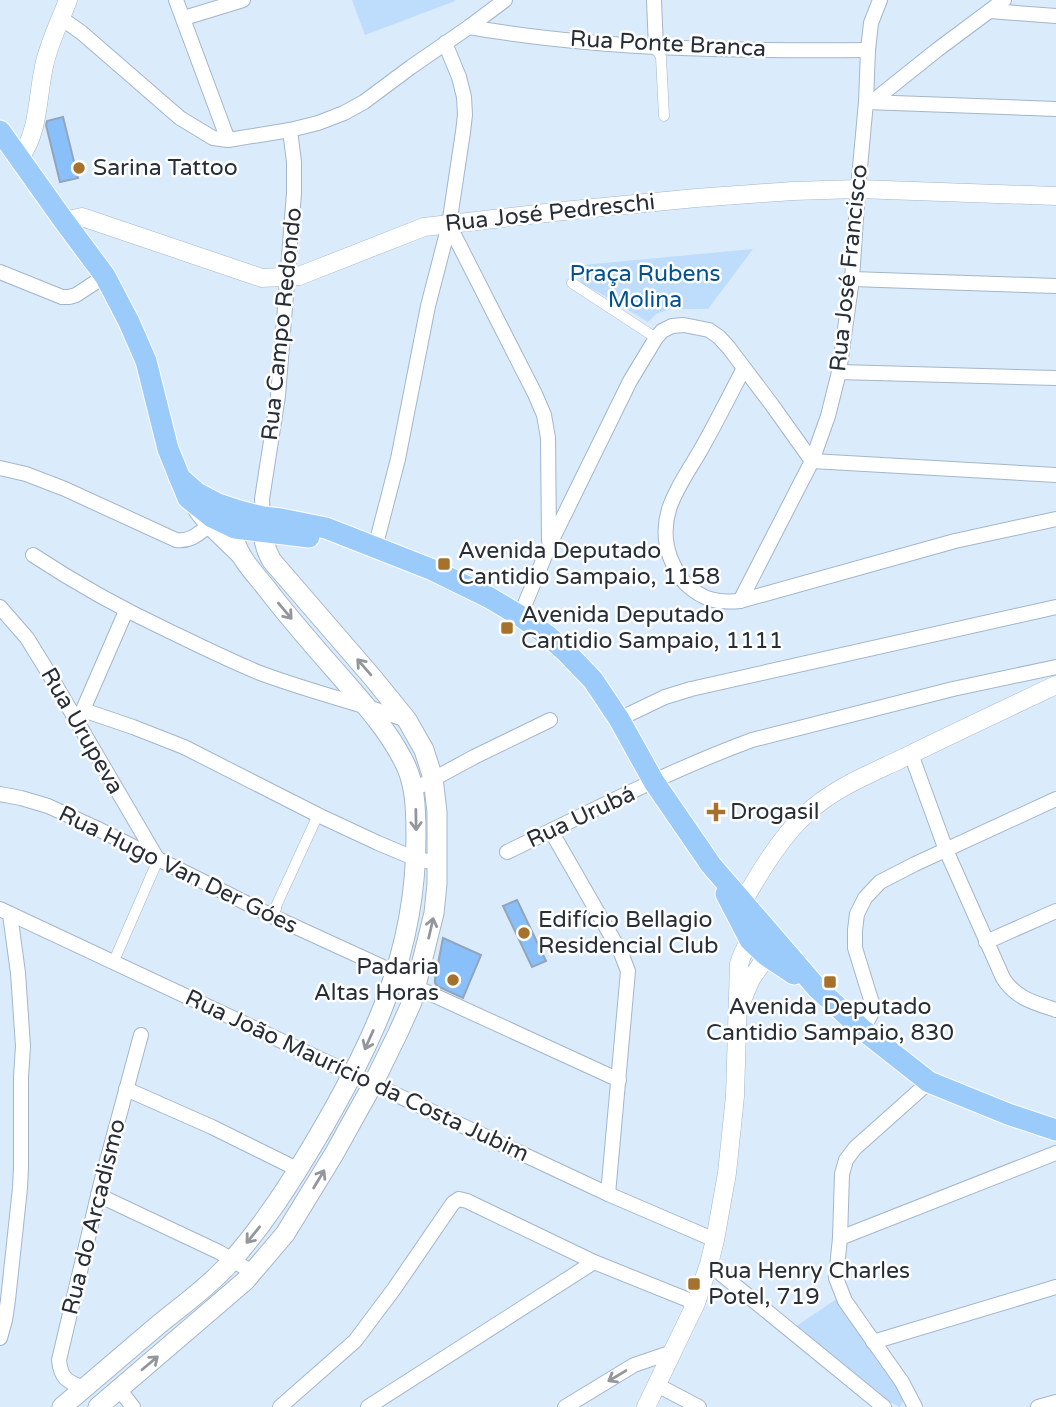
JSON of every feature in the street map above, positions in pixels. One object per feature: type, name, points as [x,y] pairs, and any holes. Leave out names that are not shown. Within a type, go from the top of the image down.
[{"type":"main road","points":[[0,131],[105,276],[129,322],[146,361],[168,449],[188,498],[210,525],[243,557],[278,604],[366,706],[404,761],[416,811],[412,906],[406,937],[388,997],[352,1074],[299,1170],[270,1215],[233,1260],[62,1407]]},
{"type":"main road","points":[[178,477],[237,519]]},
{"type":"main road","points":[[188,498],[212,517],[263,524],[281,519],[326,528],[461,583],[520,616],[582,666],[593,680],[619,719],[654,782],[764,940],[863,1030],[929,1082],[1056,1130]]},
{"type":"main road","points":[[237,519],[236,543],[243,557]]},
{"type":"main road","points":[[98,1407],[245,1281],[285,1234],[373,1084],[410,1007],[434,913],[438,812],[433,778],[424,750],[407,720],[267,554],[263,524]]},
{"type":"main road","points":[[711,865],[743,902],[764,940]]},
{"type":"street","points":[[20,157],[33,134],[45,60],[68,0]]},
{"type":"street","points":[[176,0],[228,140]]},
{"type":"street","points":[[184,18],[243,0]]},
{"type":"street","points":[[61,18],[180,118],[213,138],[228,140],[252,138],[318,123],[364,102],[505,0]]},
{"type":"street","points":[[654,0],[656,48],[661,57],[664,116]]},
{"type":"street","name":"Rua José Francisco","points":[[740,601],[811,461],[828,416],[839,372],[852,279],[858,189],[869,102],[869,50],[872,23],[880,0]]},
{"type":"street","points":[[869,102],[1004,0]]},
{"type":"street","points":[[990,11],[1056,16]]},
{"type":"street","name":"Rua Ponte Branca","points":[[469,27],[656,48],[869,50]]},
{"type":"street","points":[[372,548],[398,459],[428,306],[449,225],[465,115],[459,77],[445,43]]},
{"type":"street","points":[[869,102],[1056,109]]},
{"type":"street","name":"Rua Campo Redondo","points":[[263,524],[262,499],[278,396],[294,193],[290,130]]},
{"type":"street","name":"Rua José Pedreschi","points":[[64,221],[82,217],[262,278],[299,276],[424,227],[564,211],[696,198],[858,189],[1056,196]]},
{"type":"street","points":[[449,225],[544,415],[548,438],[549,546]]},
{"type":"street","points":[[0,272],[62,297],[69,297],[105,276]]},
{"type":"street","points":[[852,279],[1056,286]]},
{"type":"street","points":[[572,283],[656,338]]},
{"type":"street","points":[[520,616],[549,546],[630,381],[656,338],[672,326],[684,325],[709,330],[719,337],[811,461],[1056,475]]},
{"type":"street","points":[[744,368],[704,446],[674,496],[666,519],[664,535],[673,566],[691,588],[712,601],[740,601],[931,548],[1056,519]]},
{"type":"street","points":[[839,372],[1056,378]]},
{"type":"street","points":[[0,468],[26,474],[65,489],[176,540],[191,539],[210,525]]},
{"type":"street","points":[[33,555],[75,583],[126,611],[206,649],[261,673],[407,720]]},
{"type":"street","name":"Rua Urupeva","points":[[0,607],[27,638],[80,717],[158,860]]},
{"type":"street","points":[[619,719],[665,697],[691,689],[1056,607]]},
{"type":"street","points":[[126,611],[80,717],[133,727],[184,747],[318,815],[416,859],[438,863]]},
{"type":"street","name":"Rua Urubá","points":[[507,852],[654,782],[726,750],[763,737],[953,689],[1056,667]]},
{"type":"street","points":[[743,902],[779,846],[804,815],[823,800],[911,754],[1056,685]]},
{"type":"street","points":[[413,790],[550,720]]},
{"type":"street","points":[[911,754],[946,850],[1007,986],[1023,998],[1056,1010]]},
{"type":"street","name":"Rua Hugo Van Der Góes","points":[[0,794],[21,797],[48,806],[96,828],[274,917],[363,957],[416,987],[618,1080]]},
{"type":"street","points":[[863,1030],[872,1012],[872,1003],[856,948],[855,930],[857,914],[865,898],[880,883],[1056,799]]},
{"type":"street","points":[[274,917],[277,904],[318,815]]},
{"type":"street","points":[[551,831],[625,962],[628,978],[608,1194]]},
{"type":"street","points":[[113,963],[158,860]]},
{"type":"street","points":[[986,942],[1056,911]]},
{"type":"street","points":[[0,1338],[8,1300],[18,1214],[23,1046],[18,972],[5,912]]},
{"type":"street","name":"Rua João Maurício da Costa Jubim","points":[[5,912],[608,1194],[715,1240]]},
{"type":"street","points":[[646,1407],[696,1303],[709,1264],[727,1173],[735,1096],[739,964],[743,951],[764,940]]},
{"type":"street","name":"Rua do Arcadismo","points":[[83,1388],[70,1382],[60,1372],[59,1360],[98,1195],[141,1035]]},
{"type":"street","points":[[915,1407],[902,1382],[845,1301],[836,1278],[836,1262],[840,1238],[842,1174],[846,1160],[855,1148],[929,1082]]},
{"type":"street","points":[[126,1089],[299,1170]]},
{"type":"street","points":[[840,1238],[1056,1153]]},
{"type":"street","points":[[98,1195],[253,1272]]},
{"type":"street","points":[[281,1407],[355,1341],[455,1200],[463,1199],[594,1262],[696,1303]]},
{"type":"street","points":[[368,1407],[594,1262]]},
{"type":"street","points":[[709,1264],[884,1407]]},
{"type":"street","points":[[873,1342],[1056,1287]]},
{"type":"street","points":[[565,1407],[634,1365],[673,1352]]},
{"type":"street","points":[[657,1385],[699,1407]]},
{"type":"street","points":[[119,1389],[133,1407]]},
{"type":"street","points":[[1038,1407],[1056,1402]]},
{"type":"green space","points":[[352,0],[455,0],[455,1],[365,35]]},
{"type":"green space","name":"Praça Rubens Molina","points":[[753,249],[708,309],[670,309],[656,314],[648,322],[581,284],[579,274],[583,265]]},
{"type":"green space","points":[[838,1298],[904,1399],[900,1407],[884,1399],[795,1327]]},
{"type":"building","points":[[63,117],[78,178],[60,182],[46,125],[47,121]]},
{"type":"building","name":"Edifício Bellagio Residencial Club","points":[[517,900],[546,961],[532,967],[503,906]]},
{"type":"building","points":[[443,938],[481,955],[463,998],[435,983]]},
{"type":"place","name":"Sarina Tattoo","points":[[79,168]]},
{"type":"place","name":"Avenida Deputado Cantidio Sampaio, 1158","points":[[444,564]]},
{"type":"place","name":"Avenida Deputado Cantidio Sampaio, 1111","points":[[507,628]]},
{"type":"place","name":"Drogasil","points":[[716,812]]},
{"type":"place","name":"Edifício Bellagio Residencial Club","points":[[524,933]]},
{"type":"place","name":"Padaria Altas Horas","points":[[453,980]]},
{"type":"place","name":"Avenida Deputado Cantidio Sampaio, 830","points":[[830,982]]},
{"type":"place","name":"Rua Henry Charles Potel, 719","points":[[694,1284]]}]
